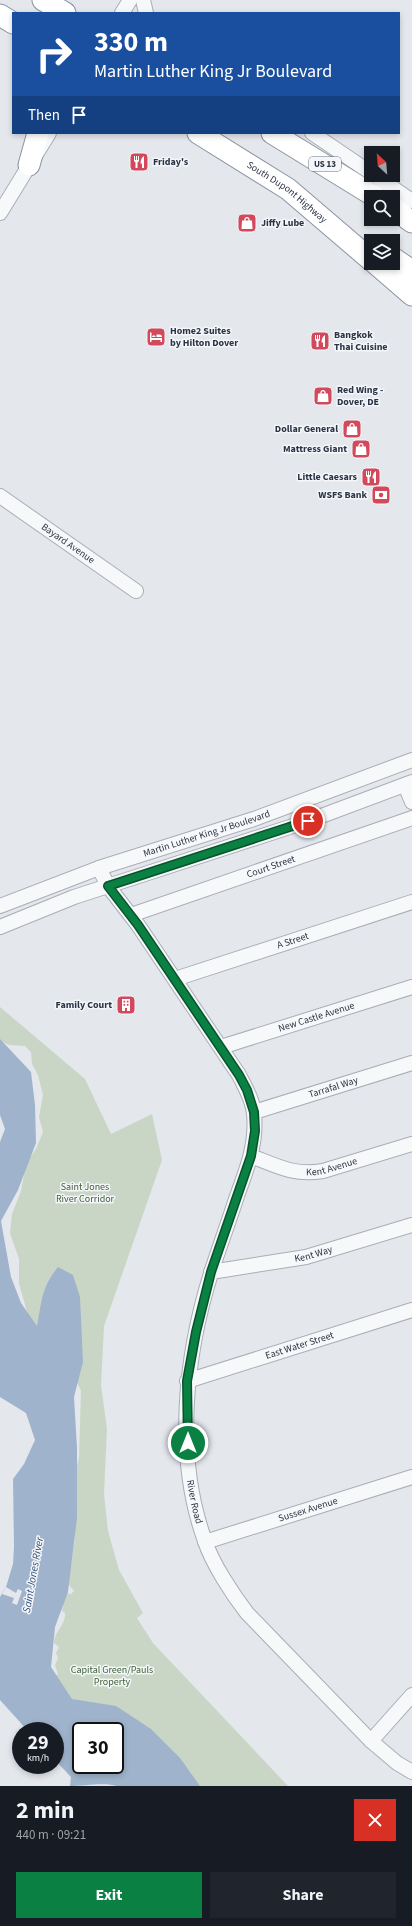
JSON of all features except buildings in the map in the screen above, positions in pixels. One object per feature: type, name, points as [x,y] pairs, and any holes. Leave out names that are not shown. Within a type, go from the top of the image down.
[{"type":"highway","points":[[43,0],[63,12]]},
{"type":"highway","points":[[0,15],[12,22]]},
{"type":"highway","points":[[29,165],[45,134]]},
{"type":"highway","name":"South Dupont Highway","points":[[200,134],[288,190],[364,254]]},
{"type":"highway","name":"US 13","points":[[274,134],[365,190]]},
{"type":"highway","points":[[288,190],[364,239]]},
{"type":"highway","points":[[400,213],[412,222]]},
{"type":"highway","points":[[400,262],[412,270]]},
{"type":"highway","points":[[383,270],[412,295]]},
{"type":"street","points":[[123,12],[130,0]]},
{"type":"street","points":[[143,0],[146,12]]},
{"type":"street","points":[[313,134],[364,168]]},
{"type":"street","points":[[0,213],[29,165]]},
{"type":"street","points":[[384,182],[412,201]]},
{"type":"street","name":"Bayard Avenue","points":[[0,496],[136,591]]},
{"type":"street","name":"Martin Luther King Jr Boulevard","points":[[0,906],[99,868],[254,819],[412,760]]},
{"type":"street","points":[[409,784],[412,802]]},
{"type":"street","name":"Martin Luther King Jr Boulevard","points":[[4,925],[40,910],[108,886],[308,821],[409,784]]},
{"type":"street","name":"Court Street","points":[[131,915],[412,818]]},
{"type":"street","name":"River Road","points":[[99,868],[108,886],[131,915],[221,1047],[247,1090],[254,1112],[255,1131],[251,1156],[211,1272],[198,1325],[187,1381],[189,1477],[195,1510],[205,1542],[234,1596],[247,1613],[371,1741],[397,1763],[412,1772]]},
{"type":"street","name":"A Street","points":[[175,979],[412,902]]},
{"type":"street","points":[[0,906],[4,925]]},
{"type":"street","name":"New Castle Avenue","points":[[221,1047],[412,987]]},
{"type":"street","name":"Tarrafal Way","points":[[254,1112],[412,1063]]},
{"type":"street","name":"Kent Avenue","points":[[251,1156],[295,1173],[309,1174],[412,1144]]},
{"type":"street","name":"Kent Way","points":[[211,1272],[306,1257],[412,1226]]},
{"type":"street","name":"East Water Street","points":[[187,1381],[412,1310]]},
{"type":"street","name":"Sussex Avenue","points":[[205,1542],[412,1477]]},
{"type":"street","points":[[371,1741],[412,1695]]},
{"type":"green space","points":[[0,1007],[85,1079],[111,1134],[152,1114],[162,1160],[104,1326],[101,1385],[107,1429],[104,1494],[108,1531],[119,1570],[143,1613],[137,1618],[153,1643],[288,1786],[182,1786],[124,1738],[124,1722],[83,1722],[50,1680],[58,1674],[55,1665],[58,1658],[56,1653],[59,1647],[54,1643],[56,1635],[65,1617],[65,1613],[62,1611],[63,1606],[58,1601],[64,1593],[71,1594],[74,1591],[62,1576],[70,1573],[75,1538],[64,1517],[79,1458],[81,1391],[76,1380],[30,1322],[19,1284],[19,1259],[10,1233],[12,1214],[21,1191],[26,1164],[36,1149],[43,1132],[39,1117],[43,1095],[38,1075],[32,1064],[31,1052],[25,1046],[9,1045],[0,1041]]},
{"type":"water","name":"Saint Jones River","points":[[0,1039],[31,1072],[35,1105],[36,1143],[18,1190],[1,1221],[11,1277],[21,1303],[37,1326],[45,1288],[58,1267],[73,1275],[80,1297],[83,1362],[74,1397],[77,1448],[77,1518],[68,1592],[55,1627],[51,1667],[72,1699],[116,1706],[151,1729],[180,1758],[200,1786],[116,1786],[101,1784],[70,1786],[71,1777],[64,1770],[64,1722],[20,1722],[0,1700],[0,1597],[6,1587],[13,1564],[13,1479],[24,1464],[35,1440],[26,1413],[0,1397],[0,1142],[5,1129],[0,1115]]},
{"type":"pier","points":[[6,1587],[16,1593],[18,1589],[22,1591],[17,1605],[12,1603],[14,1598],[2,1594]]},
{"type":"place","name":"Friday's","points":[[139,162]]},
{"type":"place","name":"Jiffy Lube","points":[[247,223]]},
{"type":"place","name":"Home2 Suites by Hilton Dover","points":[[156,337]]},
{"type":"place","name":"Bangkok Thai Cuisine","points":[[320,341]]},
{"type":"place","name":"Red Wing - Dover, DE","points":[[323,396]]},
{"type":"place","name":"Dollar General","points":[[352,429]]},
{"type":"place","name":"Mattress Giant","points":[[361,449]]},
{"type":"place","name":"Little Caesars","points":[[371,477]]},
{"type":"place","name":"WSFS Bank","points":[[381,495]]},
{"type":"place","name":"Family Court","points":[[126,1005]]},
{"type":"route","points":[[188,1443],[187,1381],[211,1272],[251,1156],[255,1131],[254,1112],[247,1090],[221,1047],[138,925],[108,886],[308,821]]},
{"type":"park label","name":"Saint Jones River Corridor","points":[[85,1192]]},
{"type":"park label","name":"Capital Green/Pauls Property","points":[[112,1676]]}]
